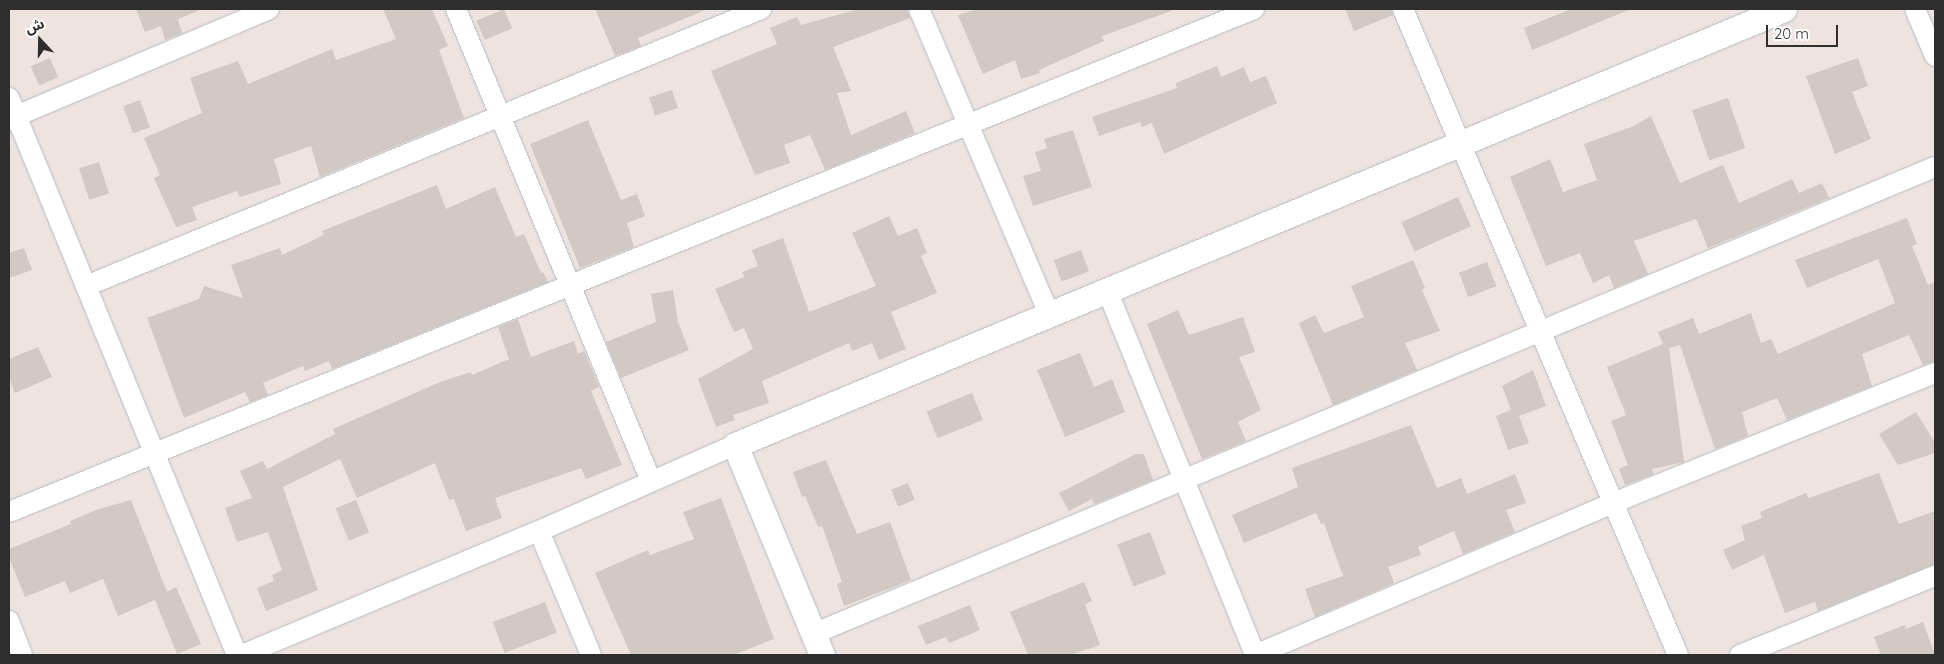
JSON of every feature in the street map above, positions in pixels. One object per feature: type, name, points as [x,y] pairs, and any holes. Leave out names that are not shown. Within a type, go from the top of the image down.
[{"type":"street","points":[[237,655],[86,286],[11,111],[269,9]]},
{"type":"street","points":[[456,9],[568,285],[651,481]]},
{"type":"street","points":[[86,286],[285,202],[499,117],[761,9]]},
{"type":"street","points":[[919,9],[1049,314]]},
{"type":"street","points":[[9,512],[1254,9]]},
{"type":"street","points":[[1403,9],[1678,655]]},
{"type":"street","points":[[242,655],[539,531],[734,445],[1784,9]]},
{"type":"street","points":[[1916,9],[1935,56]]},
{"type":"street","points":[[734,445],[817,644],[1182,479],[1539,329],[1935,167]]},
{"type":"street","points":[[1107,290],[1182,479],[1255,655],[1613,503],[1935,373]]},
{"type":"street","points":[[539,531],[590,655]]},
{"type":"street","points":[[1740,655],[1935,576]]},
{"type":"street","points":[[9,621],[22,655]]},
{"type":"building","points":[[136,9],[202,9],[178,19],[182,33],[165,40],[161,26],[145,32]]},
{"type":"building","points":[[383,9],[432,9],[448,46],[439,50],[464,118],[320,177],[311,146],[274,159],[281,184],[240,197],[237,191],[192,207],[197,220],[176,227],[154,178],[160,175],[144,138],[202,113],[190,78],[238,61],[248,84],[332,49],[336,60],[396,39]]},
{"type":"building","points":[[504,9],[512,28],[485,40],[476,21]]},
{"type":"building","points":[[595,9],[708,9],[638,38],[641,46],[615,56]]},
{"type":"building","points":[[859,9],[907,9],[910,18],[833,47],[851,91],[837,93],[851,135],[906,111],[915,133],[825,170],[810,135],[784,145],[790,163],[755,175],[711,71],[777,44],[770,28],[797,17],[801,25]]},
{"type":"building","points":[[977,9],[1171,9],[1171,11],[1102,36],[1104,41],[1039,70],[1040,73],[1021,79],[1015,60],[983,74],[958,15]]},
{"type":"building","points":[[1345,9],[1391,9],[1393,15],[1354,31]]},
{"type":"building","points":[[1571,9],[1631,9],[1532,50],[1524,28]]},
{"type":"building","points":[[50,58],[58,77],[39,86],[31,66]]},
{"type":"building","points":[[1858,58],[1868,86],[1852,92],[1871,139],[1835,154],[1806,76]]},
{"type":"building","points":[[1217,66],[1221,77],[1244,67],[1250,82],[1266,76],[1277,103],[1164,154],[1152,123],[1142,127],[1140,122],[1099,136],[1092,117],[1177,88],[1176,83]]},
{"type":"building","points":[[672,90],[678,108],[655,115],[649,97]]},
{"type":"building","points":[[1728,98],[1745,148],[1709,160],[1692,110]]},
{"type":"building","points":[[140,100],[150,127],[133,133],[123,106]]},
{"type":"building","points":[[1651,116],[1680,183],[1723,165],[1739,203],[1792,179],[1799,193],[1822,183],[1829,198],[1708,248],[1696,219],[1634,241],[1648,274],[1614,288],[1609,275],[1593,283],[1580,253],[1546,266],[1510,177],[1550,159],[1563,192],[1597,180],[1584,144],[1634,126]]},
{"type":"building","points":[[588,120],[621,200],[637,194],[645,216],[627,223],[634,247],[580,268],[530,144]]},
{"type":"building","points":[[1073,130],[1092,187],[1033,206],[1023,176],[1041,171],[1035,152],[1047,148],[1044,139]]},
{"type":"building","points":[[99,162],[109,193],[89,200],[79,168]]},
{"type":"building","points":[[437,185],[446,209],[495,187],[516,237],[524,234],[541,273],[543,272],[548,282],[332,369],[329,361],[305,371],[303,366],[263,383],[268,395],[250,402],[245,392],[184,418],[147,318],[199,299],[204,286],[243,298],[231,265],[280,248],[282,255],[324,235],[322,231]]},
{"type":"building","points":[[1458,197],[1471,226],[1414,251],[1401,222]]},
{"type":"building","points":[[889,216],[898,236],[917,228],[927,253],[921,256],[937,293],[891,312],[906,349],[879,360],[872,343],[852,351],[849,343],[762,381],[769,403],[733,415],[735,420],[716,427],[698,379],[753,349],[744,328],[734,332],[715,289],[744,277],[742,272],[758,266],[752,250],[783,238],[809,312],[876,286],[852,233]]},
{"type":"building","points":[[1907,218],[1917,244],[1912,246],[1928,285],[1935,282],[1935,361],[1923,365],[1909,335],[1862,354],[1872,386],[1787,420],[1777,398],[1742,412],[1748,436],[1715,449],[1680,345],[1669,348],[1684,462],[1652,469],[1654,474],[1625,485],[1619,469],[1628,465],[1611,421],[1626,415],[1607,367],[1663,344],[1658,332],[1693,318],[1699,334],[1751,313],[1761,343],[1771,339],[1778,354],[1895,303],[1878,259],[1807,288],[1795,260]]},
{"type":"building","points":[[24,248],[32,270],[9,278],[9,253]]},
{"type":"building","points":[[1081,250],[1089,272],[1062,282],[1054,260]]},
{"type":"building","points":[[1413,260],[1425,288],[1422,290],[1440,331],[1405,343],[1417,370],[1333,405],[1299,323],[1315,315],[1324,333],[1364,317],[1351,286]]},
{"type":"building","points":[[1487,262],[1496,286],[1468,297],[1459,273]]},
{"type":"building","points":[[673,290],[678,322],[689,350],[621,378],[606,342],[656,322],[651,294]]},
{"type":"building","points":[[1178,310],[1189,335],[1243,317],[1255,352],[1239,357],[1261,410],[1238,422],[1246,441],[1202,459],[1147,324]]},
{"type":"building","points":[[518,319],[531,357],[574,341],[578,354],[584,351],[599,387],[591,391],[622,465],[586,479],[581,468],[495,498],[502,518],[466,531],[454,499],[449,500],[435,463],[357,498],[340,459],[283,487],[318,590],[266,611],[257,588],[274,581],[272,575],[282,570],[268,532],[237,542],[225,508],[252,498],[240,471],[263,461],[267,469],[335,434],[333,429],[440,382],[471,372],[472,375],[509,359],[498,327]]},
{"type":"building","points":[[38,347],[52,377],[15,393],[9,378],[9,359]]},
{"type":"building","points":[[1080,353],[1094,387],[1112,379],[1125,412],[1065,437],[1037,370]]},
{"type":"building","points":[[1533,370],[1546,406],[1519,416],[1529,443],[1508,450],[1496,416],[1511,410],[1502,386]]},
{"type":"building","points":[[972,393],[983,420],[937,438],[927,411]]},
{"type":"building","points":[[1916,412],[1935,443],[1935,453],[1898,465],[1879,434]]},
{"type":"building","points":[[1411,425],[1437,488],[1461,478],[1467,494],[1515,474],[1526,503],[1506,510],[1515,532],[1463,554],[1454,531],[1418,547],[1421,555],[1388,567],[1394,583],[1315,617],[1305,589],[1343,576],[1324,523],[1321,524],[1316,513],[1244,543],[1232,515],[1298,487],[1292,468]]},
{"type":"building","points":[[1136,454],[1144,454],[1153,480],[1094,504],[1092,499],[1069,511],[1059,493]]},
{"type":"building","points":[[826,460],[857,534],[890,522],[911,580],[844,606],[837,584],[842,582],[822,526],[818,527],[805,496],[802,497],[793,472]]},
{"type":"building","points":[[1879,473],[1899,524],[1935,511],[1935,564],[1818,611],[1815,602],[1785,613],[1764,555],[1732,570],[1723,550],[1745,540],[1741,526],[1762,518],[1760,512],[1806,493],[1809,498]]},
{"type":"building","points":[[908,483],[915,500],[898,506],[891,490]]},
{"type":"building","points":[[721,498],[774,639],[734,655],[631,655],[595,573],[648,550],[650,555],[694,539],[683,512]]},
{"type":"building","points":[[131,500],[167,592],[176,587],[201,644],[177,654],[155,600],[118,616],[103,579],[70,593],[65,581],[25,597],[9,558],[9,549],[71,524],[70,521],[96,510]]},
{"type":"building","points":[[356,500],[369,532],[349,541],[336,508]]},
{"type":"building","points":[[1150,532],[1166,574],[1133,587],[1117,545]]},
{"type":"building","points":[[1084,582],[1092,601],[1085,604],[1100,645],[1070,655],[1028,655],[1010,612]]},
{"type":"building","points":[[545,602],[557,633],[505,653],[493,622]]},
{"type":"building","points":[[970,605],[980,630],[949,643],[946,637],[926,645],[918,626]]},
{"type":"building","points":[[1923,622],[1935,655],[1881,655],[1874,637],[1905,625],[1906,629]]}]
